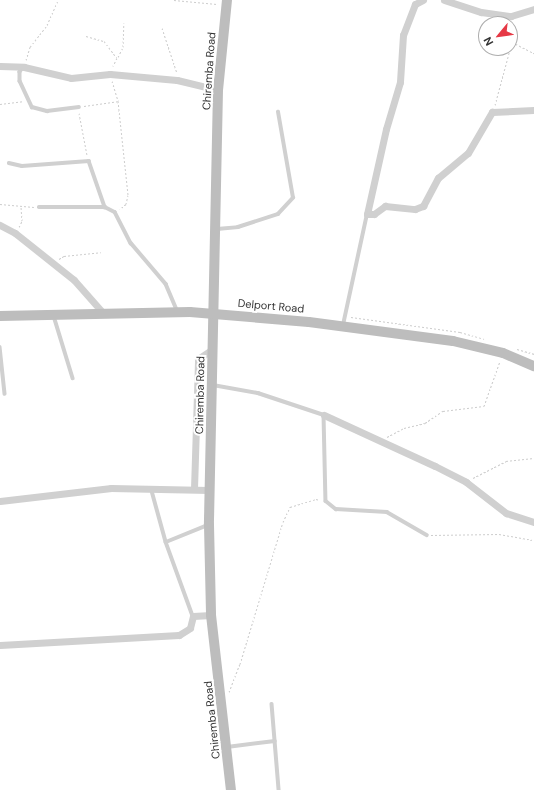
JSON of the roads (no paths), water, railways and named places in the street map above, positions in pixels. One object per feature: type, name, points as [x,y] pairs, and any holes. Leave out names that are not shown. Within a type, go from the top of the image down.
[{"type":"main road","name":"Chiremba Road","points":[[226,3],[218,90],[209,525],[211,615],[231,790]]},
{"type":"main road","name":"Delport Road","points":[[0,316],[178,312],[214,313],[343,325],[453,341],[503,353],[534,366]]},
{"type":"street","points":[[423,0],[415,4],[403,35],[400,82],[386,129],[367,214],[374,214],[385,206],[415,209],[423,206],[438,178],[468,153],[487,118],[494,112],[534,110]]},
{"type":"street","points":[[444,0],[481,12],[511,16],[534,9]]},
{"type":"street","points":[[0,66],[24,67],[71,78],[110,74],[177,80],[218,90]]},
{"type":"street","points":[[0,224],[15,233],[74,280],[104,314]]},
{"type":"street","points":[[194,489],[198,359],[213,349]]},
{"type":"street","points":[[324,415],[382,440],[466,482],[506,513],[534,522]]},
{"type":"street","points":[[0,501],[111,488],[152,491],[194,489],[209,490]]},
{"type":"street","points":[[0,645],[179,635],[190,628],[193,616],[211,615]]},
{"type":"lane","points":[[24,67],[20,72],[20,81],[32,107],[47,111],[79,107]]},
{"type":"lane","points":[[215,229],[238,228],[278,214],[293,198],[278,112]]},
{"type":"lane","points":[[9,163],[22,166],[88,161],[105,207]]},
{"type":"lane","points":[[39,207],[105,207],[115,212],[131,243],[166,284],[178,312]]},
{"type":"lane","points":[[343,325],[367,214]]},
{"type":"lane","points":[[54,315],[73,378]]},
{"type":"lane","points":[[0,347],[5,394]]},
{"type":"lane","points":[[212,385],[258,393],[324,415],[326,502],[336,509],[387,512],[427,535]]},
{"type":"lane","points":[[152,491],[166,542],[188,594],[193,616]]},
{"type":"lane","points":[[166,542],[209,525]]},
{"type":"lane","points":[[272,704],[279,790]]},
{"type":"lane","points":[[227,747],[275,741]]}]
